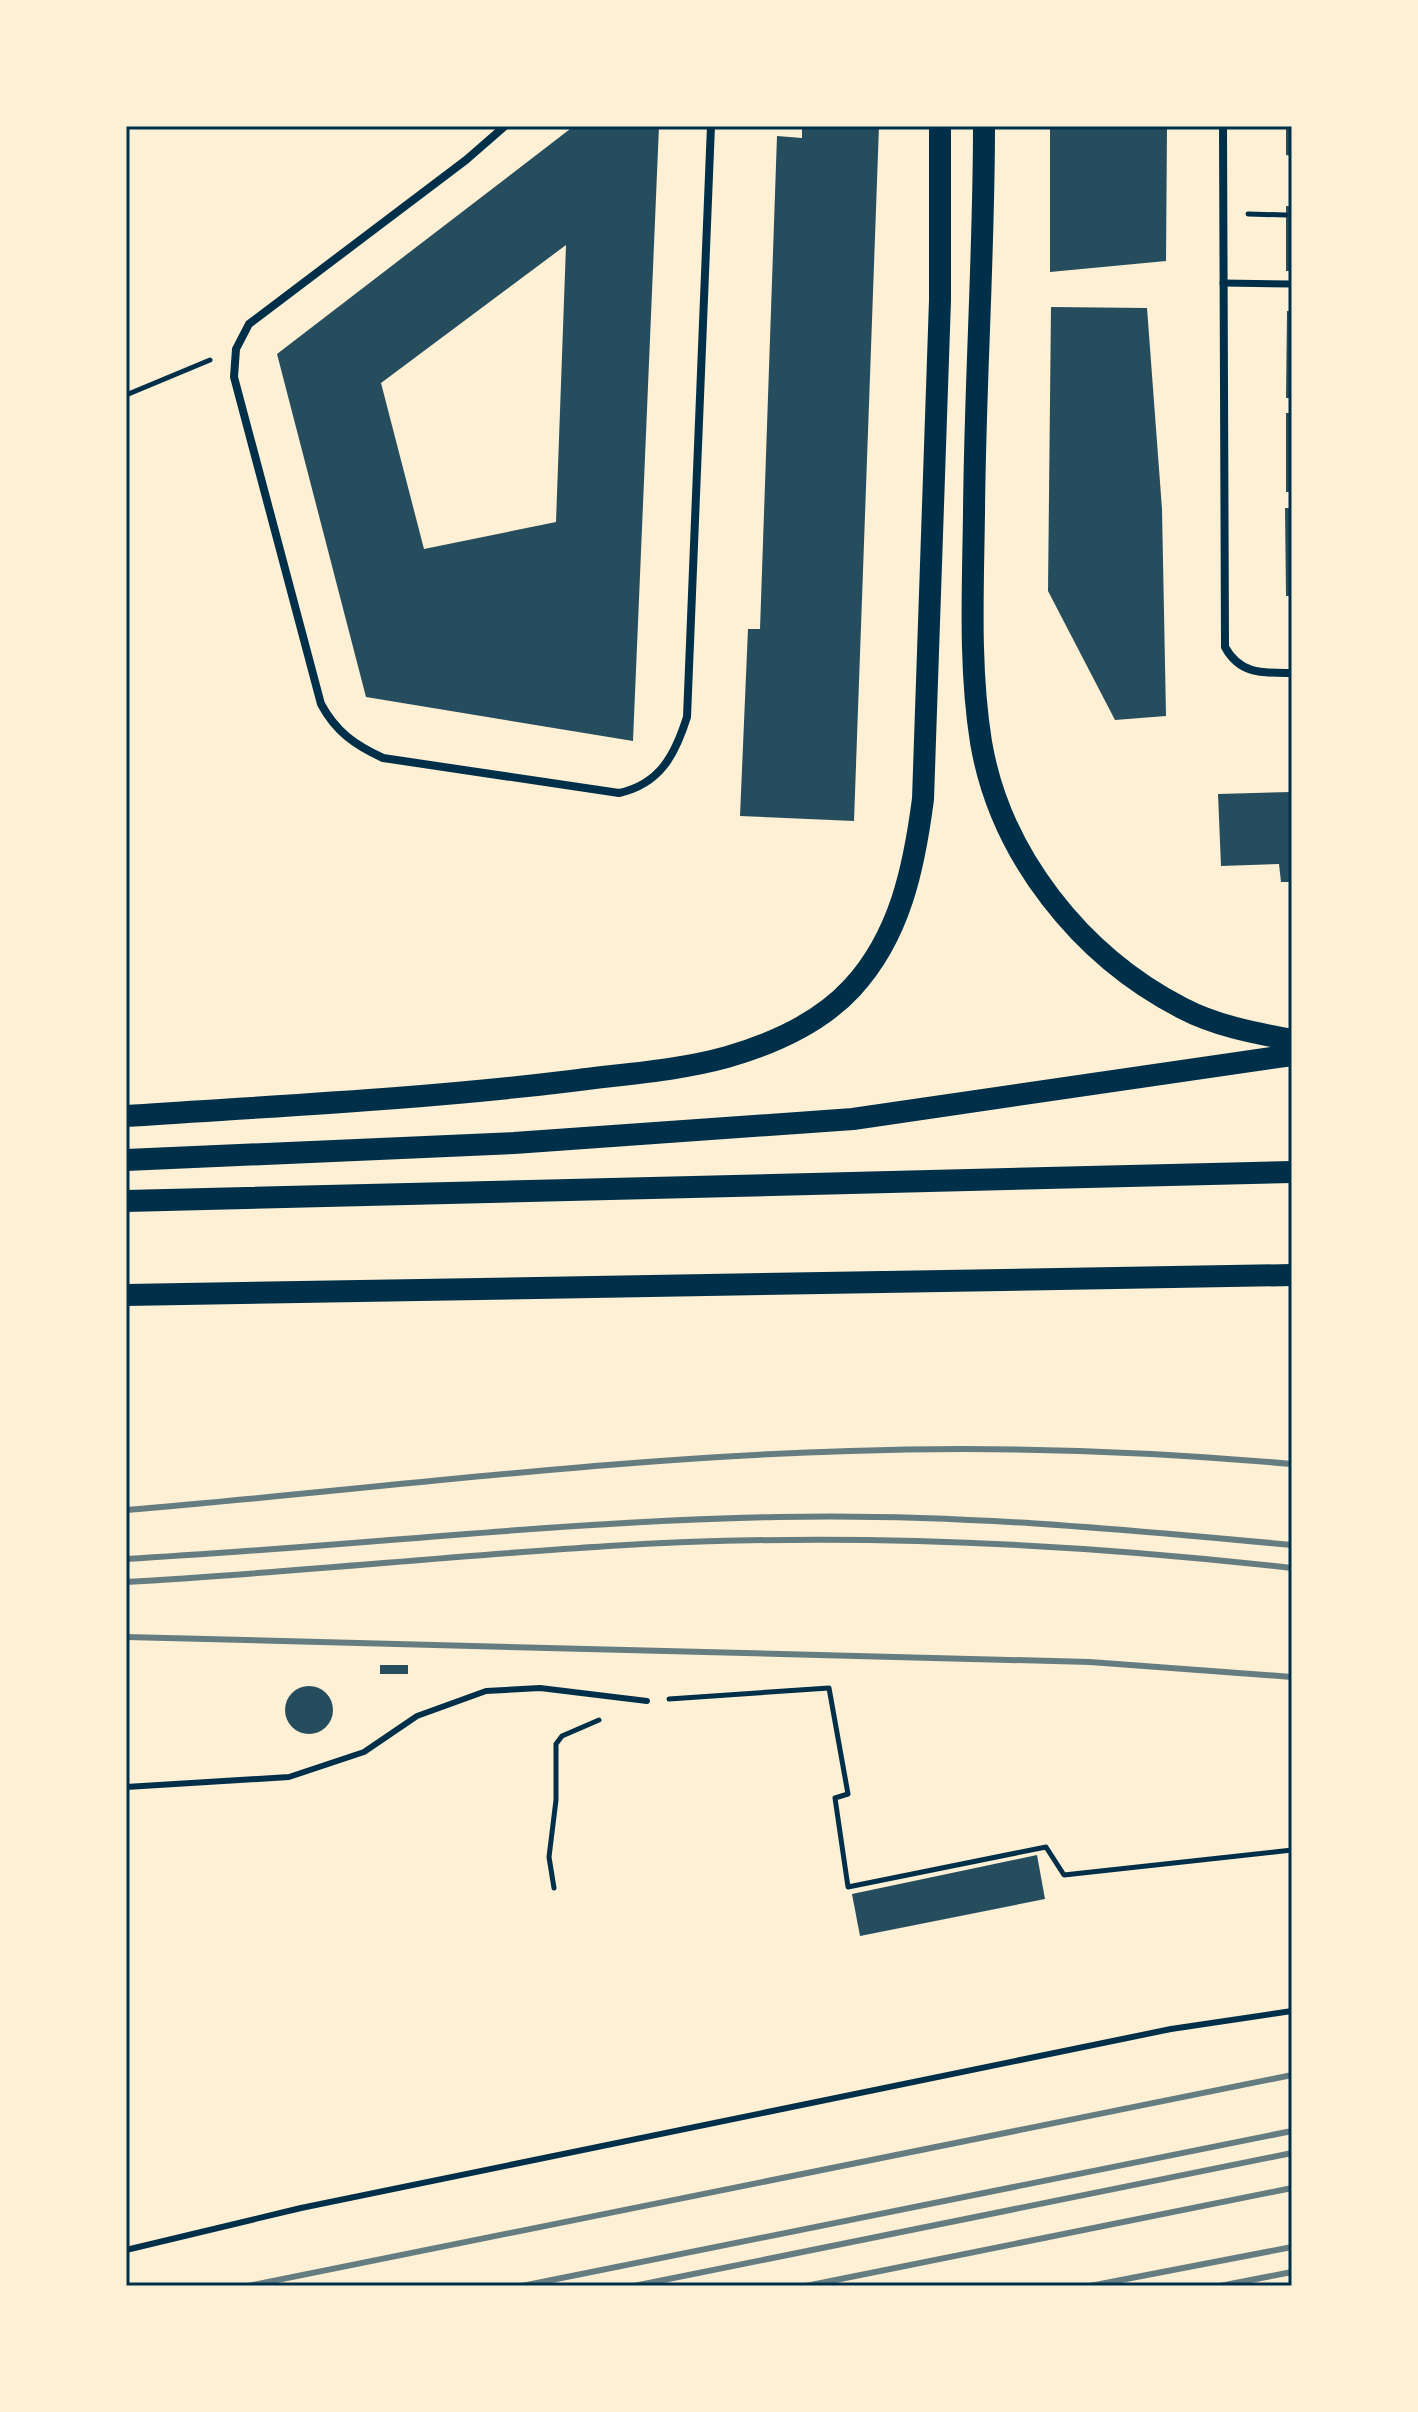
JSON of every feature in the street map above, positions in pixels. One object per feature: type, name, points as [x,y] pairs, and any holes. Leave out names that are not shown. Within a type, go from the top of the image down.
[{"type":"highway","points":[[126,1116],[492,1091],[723,1058],[774,1041],[810,1023],[852,989],[889,935],[904,898],[913,866],[923,799],[940,300],[940,126]]},
{"type":"highway","points":[[984,126],[972,629],[982,745],[1013,838],[1045,893],[1104,955],[1183,1009],[1250,1033],[1292,1042]]},
{"type":"highway","points":[[1184,1068],[1292,1042]]},
{"type":"highway","points":[[126,1160],[529,1142],[853,1119],[1184,1068],[1292,1055]]},
{"type":"highway","points":[[126,1201],[1292,1172]]},
{"type":"highway","points":[[126,1295],[1292,1275]]},
{"type":"street","points":[[505,126],[466,160],[249,324],[236,349],[234,377],[321,704],[340,733],[360,748],[383,758],[619,793],[638,789],[661,771],[679,743],[690,690],[711,126]]},
{"type":"street","points":[[1223,126],[1225,647],[1232,659],[1244,668],[1260,673],[1292,673]]},
{"type":"street","points":[[1223,283],[1292,284]]},
{"type":"lane","points":[[126,1787],[289,1777],[364,1752],[417,1716],[486,1691],[540,1688],[647,1701]]},
{"type":"lane","points":[[126,2250],[301,2208],[1171,2029],[1292,2011]]},
{"type":"path","points":[[1223,214],[1286,215]]},
{"type":"path","points":[[126,395],[236,349]]},
{"type":"path","points":[[554,1888],[549,1857],[556,1800],[556,1744],[562,1736],[647,1701],[829,1688],[848,1794],[835,1798],[848,1887],[1046,1847],[1064,1875],[1292,1850]]},
{"type":"building","points":[[574,126],[659,126],[633,741],[366,697],[277,354]],"holes":[[[566,245],[556,522],[424,549],[381,383]]]},
{"type":"building","points":[[802,126],[879,126],[854,821],[740,816],[748,629],[760,629],[777,136],[802,138]]},
{"type":"building","points":[[1050,126],[1167,126],[1166,261],[1050,272]]},
{"type":"building","points":[[1286,126],[1292,126],[1292,156],[1286,155]]},
{"type":"building","points":[[1286,206],[1292,206],[1292,271],[1286,271]]},
{"type":"building","points":[[1051,307],[1147,308],[1162,509],[1166,716],[1115,720],[1048,591]]},
{"type":"building","points":[[1287,311],[1292,311],[1292,398],[1286,398]]},
{"type":"building","points":[[1286,413],[1292,413],[1292,492],[1286,492]]},
{"type":"building","points":[[1285,508],[1292,508],[1292,596],[1286,596]]},
{"type":"building","points":[[1292,792],[1292,882],[1281,882],[1279,864],[1221,866],[1218,794]]},
{"type":"building","points":[[380,1665],[408,1665],[408,1674],[380,1674]]},
{"type":"building","points":[[309,1686],[326,1693],[333,1710],[326,1727],[309,1734],[292,1727],[285,1710],[292,1693]]},
{"type":"building","points":[[1037,1855],[1045,1899],[860,1936],[852,1894]]},
{"type":"railway","points":[[126,1510],[578,1467],[850,1451],[1071,1451],[1292,1464]]},
{"type":"railway","points":[[126,1559],[697,1519],[842,1516],[1100,1528],[1292,1545]]},
{"type":"railway","points":[[126,1582],[609,1546],[780,1540],[1036,1546],[1292,1568]]},
{"type":"railway","points":[[126,1637],[1090,1662],[1292,1677]]},
{"type":"railway","points":[[248,2286],[1292,2075]]},
{"type":"railway","points":[[522,2286],[1292,2131]]},
{"type":"railway","points":[[634,2286],[1292,2153]]},
{"type":"railway","points":[[806,2286],[1292,2188]]},
{"type":"railway","points":[[1090,2286],[1292,2247]]},
{"type":"railway","points":[[1220,2286],[1292,2272]]}]
